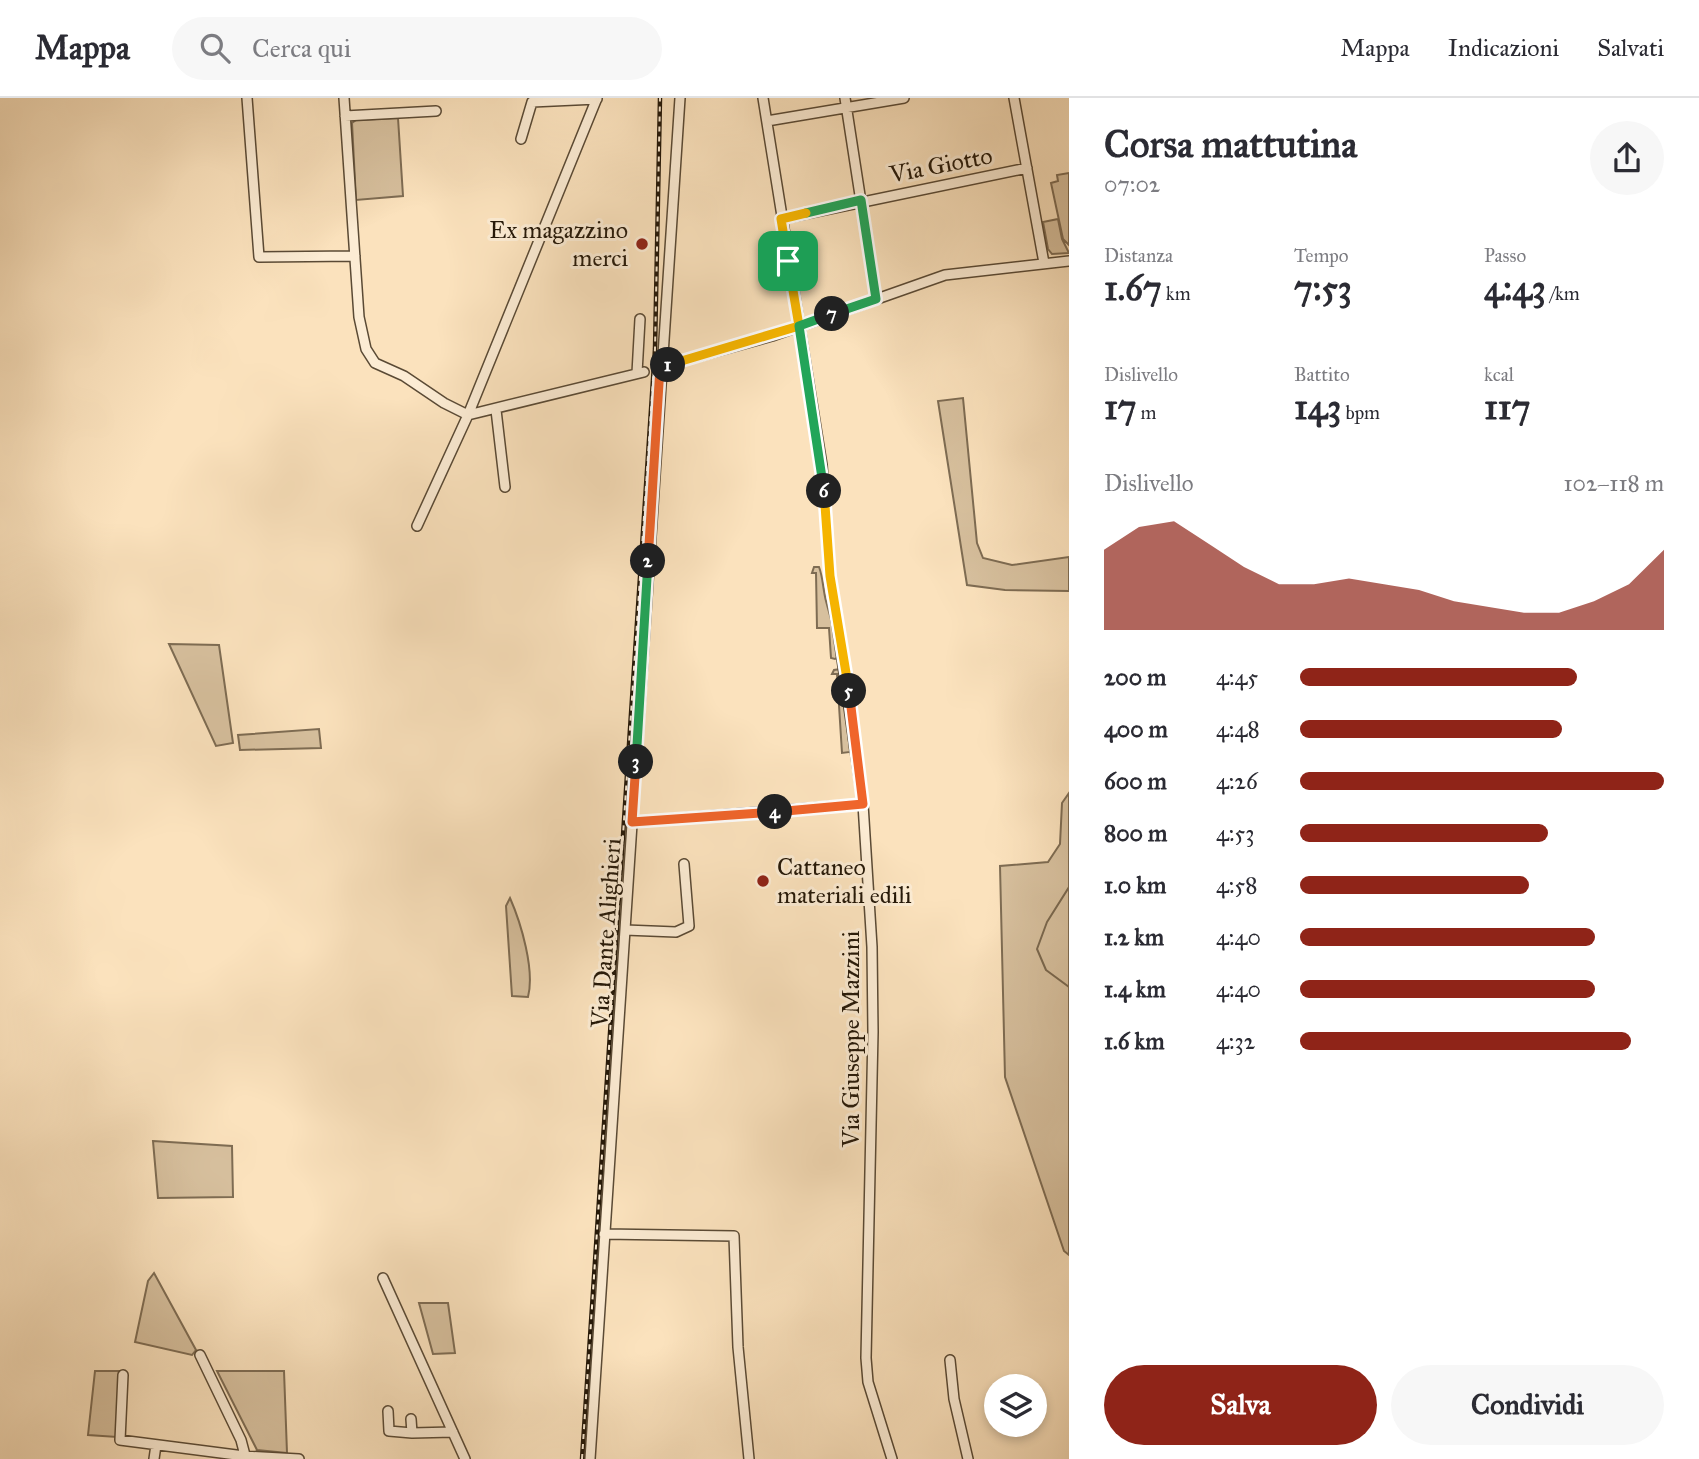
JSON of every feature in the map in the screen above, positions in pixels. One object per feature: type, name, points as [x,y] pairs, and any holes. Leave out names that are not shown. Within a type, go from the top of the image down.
[{"type":"street","points":[[247,98],[259,257],[355,256]]},
{"type":"street","points":[[344,98],[361,329],[370,358],[468,415],[640,372],[640,319]]},
{"type":"street","points":[[417,526],[468,415],[597,98],[532,102],[521,139]]},
{"type":"street","name":"Via Dante Alighieri","points":[[590,1459],[660,367],[680,98]]},
{"type":"street","name":"Via Giuseppe Mazzini","points":[[763,98],[822,465],[830,576],[863,804],[872,947],[873,1032],[866,1358],[868,1382],[892,1459]]},
{"type":"street","points":[[767,121],[846,103],[904,98]]},
{"type":"street","points":[[1014,98],[1044,263]]},
{"type":"street","points":[[846,103],[876,299]]},
{"type":"street","points":[[345,116],[436,111]]},
{"type":"street","name":"Via Giotto","points":[[781,219],[861,200],[1027,168]]},
{"type":"street","points":[[660,367],[799,326],[945,275],[1069,261]]},
{"type":"street","points":[[496,410],[505,486]]},
{"type":"street","points":[[632,822],[863,804]]},
{"type":"street","points":[[625,930],[676,932],[689,926],[684,864]]},
{"type":"street","points":[[604,1234],[734,1236],[738,1347],[749,1459]]},
{"type":"street","points":[[383,1278],[466,1459]]},
{"type":"street","points":[[200,1355],[241,1440],[245,1458]]},
{"type":"street","points":[[950,1360],[954,1399],[968,1459]]},
{"type":"street","points":[[123,1375],[120,1440],[245,1458],[299,1459]]},
{"type":"street","points":[[388,1411],[389,1431],[453,1432]]},
{"type":"street","points":[[411,1419],[412,1433]]},
{"type":"street","points":[[154,1459],[156,1445]]},
{"type":"shaded area","points":[[398,118],[403,196],[356,200],[352,123],[356,120]]},
{"type":"shaded area","points":[[1069,173],[1069,245],[1063,239],[1051,183],[1058,181],[1057,175]]},
{"type":"shaded area","points":[[1058,219],[1062,239],[1069,253],[1052,254],[1048,249],[1043,222]]},
{"type":"shaded area","points":[[963,398],[977,543],[983,558],[1012,565],[1069,557],[1069,591],[1005,590],[967,585],[938,401]]},
{"type":"shaded area","points":[[814,567],[819,567],[834,629],[838,657],[835,659],[831,658],[829,628],[817,628],[816,573],[812,573]]},
{"type":"shaded area","points":[[169,644],[219,645],[233,743],[216,746]]},
{"type":"shaded area","points":[[841,669],[850,752],[842,753],[837,674],[832,674],[834,670]]},
{"type":"shaded area","points":[[319,729],[321,748],[240,750],[238,735]]},
{"type":"shaded area","points":[[1069,793],[1069,1255],[1064,1251],[1005,1077],[1000,866],[1048,862],[1060,844],[1062,803]]},
{"type":"shaded area","points":[[510,898],[528,960],[528,997],[512,996],[506,906]]},
{"type":"shaded area","points":[[153,1141],[232,1146],[233,1197],[158,1198]]},
{"type":"shaded area","points":[[154,1273],[196,1350],[192,1355],[135,1342],[148,1281]]},
{"type":"shaded area","points":[[419,1303],[448,1303],[455,1353],[433,1354]]},
{"type":"shaded area","points":[[95,1371],[120,1371],[117,1437],[88,1435]]},
{"type":"shaded area","points":[[217,1371],[284,1371],[287,1453],[257,1450]]},
{"type":"waterway","points":[[1069,887],[1047,922],[1037,949],[1046,970],[1069,987]]},
{"type":"railway","points":[[582,1459],[655,349],[660,98]]},
{"type":"place","name":"Ex magazzino merci","points":[[642,244]]},
{"type":"place","name":"Cattaneo materiali edili","points":[[763,881]]},
{"type":"route","points":[[788,261],[781,219],[861,200],[876,299],[799,326],[822,465],[830,576],[845,661],[863,804],[632,822],[660,367],[799,326],[788,261]]}]
